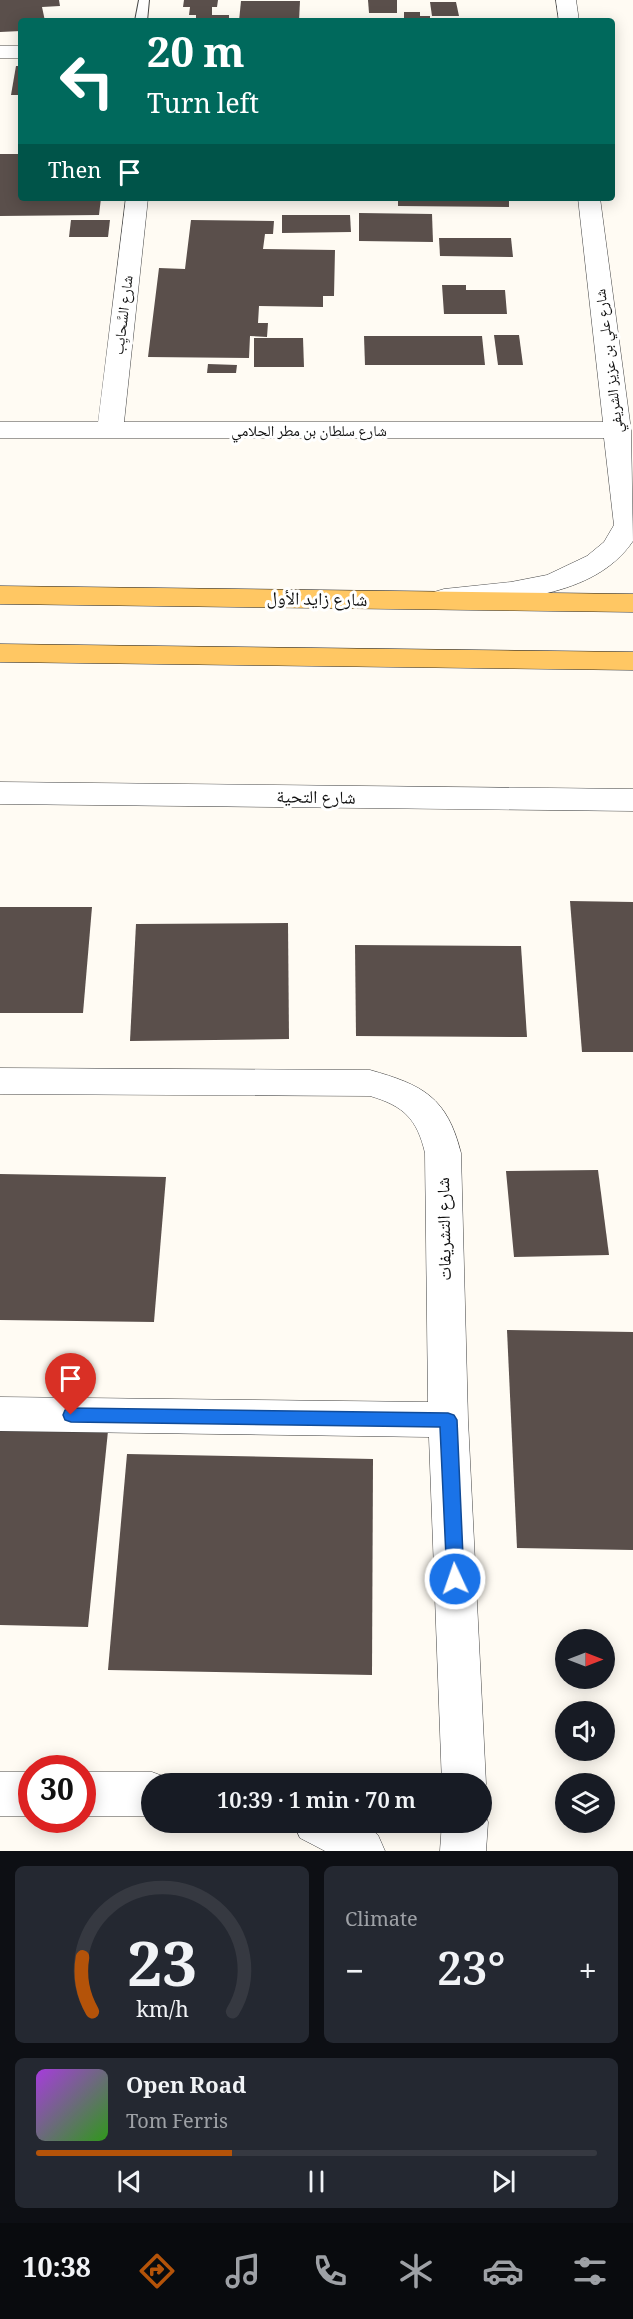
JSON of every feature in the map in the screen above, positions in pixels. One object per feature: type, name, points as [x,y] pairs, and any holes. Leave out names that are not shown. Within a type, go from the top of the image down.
[{"type":"main road","name":"شارع زايد الأول","points":[[0,595],[633,603]]},
{"type":"main road","points":[[0,653],[633,661]]},
{"type":"street","points":[[566,0],[569,18]]},
{"type":"street","points":[[0,52],[18,52]]},
{"type":"street","name":"شارع السَّحايِب","points":[[110,431],[137,201]]},
{"type":"street","name":"شارع علي بن عزيز الشريفي","points":[[428,600],[530,587],[576,573],[598,561],[615,547],[631,527],[589,201]]},
{"type":"street","name":"شارع سلطان بن مطر الحلامي","points":[[0,430],[618,430]]},
{"type":"street","points":[[595,660],[633,668]]},
{"type":"street","name":"شارع التحية","points":[[0,793],[633,800]]},
{"type":"street","name":"شارع التشريفات","points":[[0,1081],[370,1083],[393,1089],[420,1105],[430,1116],[438,1131],[443,1153],[448,1420],[464,1773]]},
{"type":"street","points":[[0,1414],[448,1420]]},
{"type":"street","points":[[0,1794],[18,1794]]},
{"type":"street","points":[[96,1794],[141,1794]]},
{"type":"street","points":[[339,1833],[362,1851]]},
{"type":"street","points":[[464,1851],[465,1833]]},
{"type":"lane","points":[[141,18],[144,0]]},
{"type":"building","points":[[0,0],[59,0],[60,6],[42,7],[44,18],[18,18],[18,31],[0,32]]},
{"type":"building","points":[[184,0],[218,0],[217,7],[212,7],[212,15],[229,15],[229,18],[196,18],[196,15],[189,15],[190,7],[183,7]]},
{"type":"building","points":[[368,0],[397,0],[397,13],[369,13]]},
{"type":"building","points":[[241,1],[300,1],[299,18],[239,18]]},
{"type":"building","points":[[430,2],[456,2],[459,16],[432,16]]},
{"type":"building","points":[[404,12],[420,12],[420,16],[430,16],[430,18],[404,18]]},
{"type":"building","points":[[16,66],[18,66],[18,95],[11,95]]},
{"type":"building","points":[[0,154],[18,154],[18,201],[101,201],[99,215],[0,216]]},
{"type":"building","points":[[398,201],[509,201],[509,207],[398,206]]},
{"type":"building","points":[[359,213],[432,214],[433,242],[359,241]]},
{"type":"building","points":[[282,215],[350,215],[351,232],[282,233]]},
{"type":"building","points":[[71,220],[110,220],[108,237],[69,237]]},
{"type":"building","points":[[191,220],[274,221],[273,234],[265,234],[263,249],[335,250],[334,296],[323,296],[323,307],[259,306],[258,323],[268,323],[267,337],[250,336],[249,358],[148,357],[159,268],[185,269]]},
{"type":"building","points":[[439,238],[511,238],[513,257],[440,256]]},
{"type":"building","points":[[442,285],[466,285],[466,290],[505,290],[507,314],[444,314]]},
{"type":"building","points":[[494,335],[519,335],[523,365],[498,365]]},
{"type":"building","points":[[364,336],[482,336],[485,365],[365,365]]},
{"type":"building","points":[[254,338],[303,338],[304,367],[254,367]]},
{"type":"building","points":[[208,364],[237,365],[236,373],[207,373]]},
{"type":"building","points":[[570,901],[633,902],[633,1052],[582,1052]]},
{"type":"building","points":[[0,907],[92,907],[83,1013],[0,1013]]},
{"type":"building","points":[[288,923],[289,1039],[130,1041],[136,924]]},
{"type":"building","points":[[355,945],[521,946],[527,1037],[356,1036]]},
{"type":"building","points":[[598,1170],[609,1255],[514,1257],[506,1171]]},
{"type":"building","points":[[0,1174],[166,1177],[154,1322],[0,1320]]},
{"type":"building","points":[[507,1330],[633,1332],[633,1550],[517,1548]]},
{"type":"building","points":[[0,1429],[108,1431],[88,1627],[0,1625]]},
{"type":"building","points":[[127,1454],[373,1459],[372,1675],[108,1670]]},
{"type":"route","points":[[71,1415],[448,1420],[455,1579]]}]
